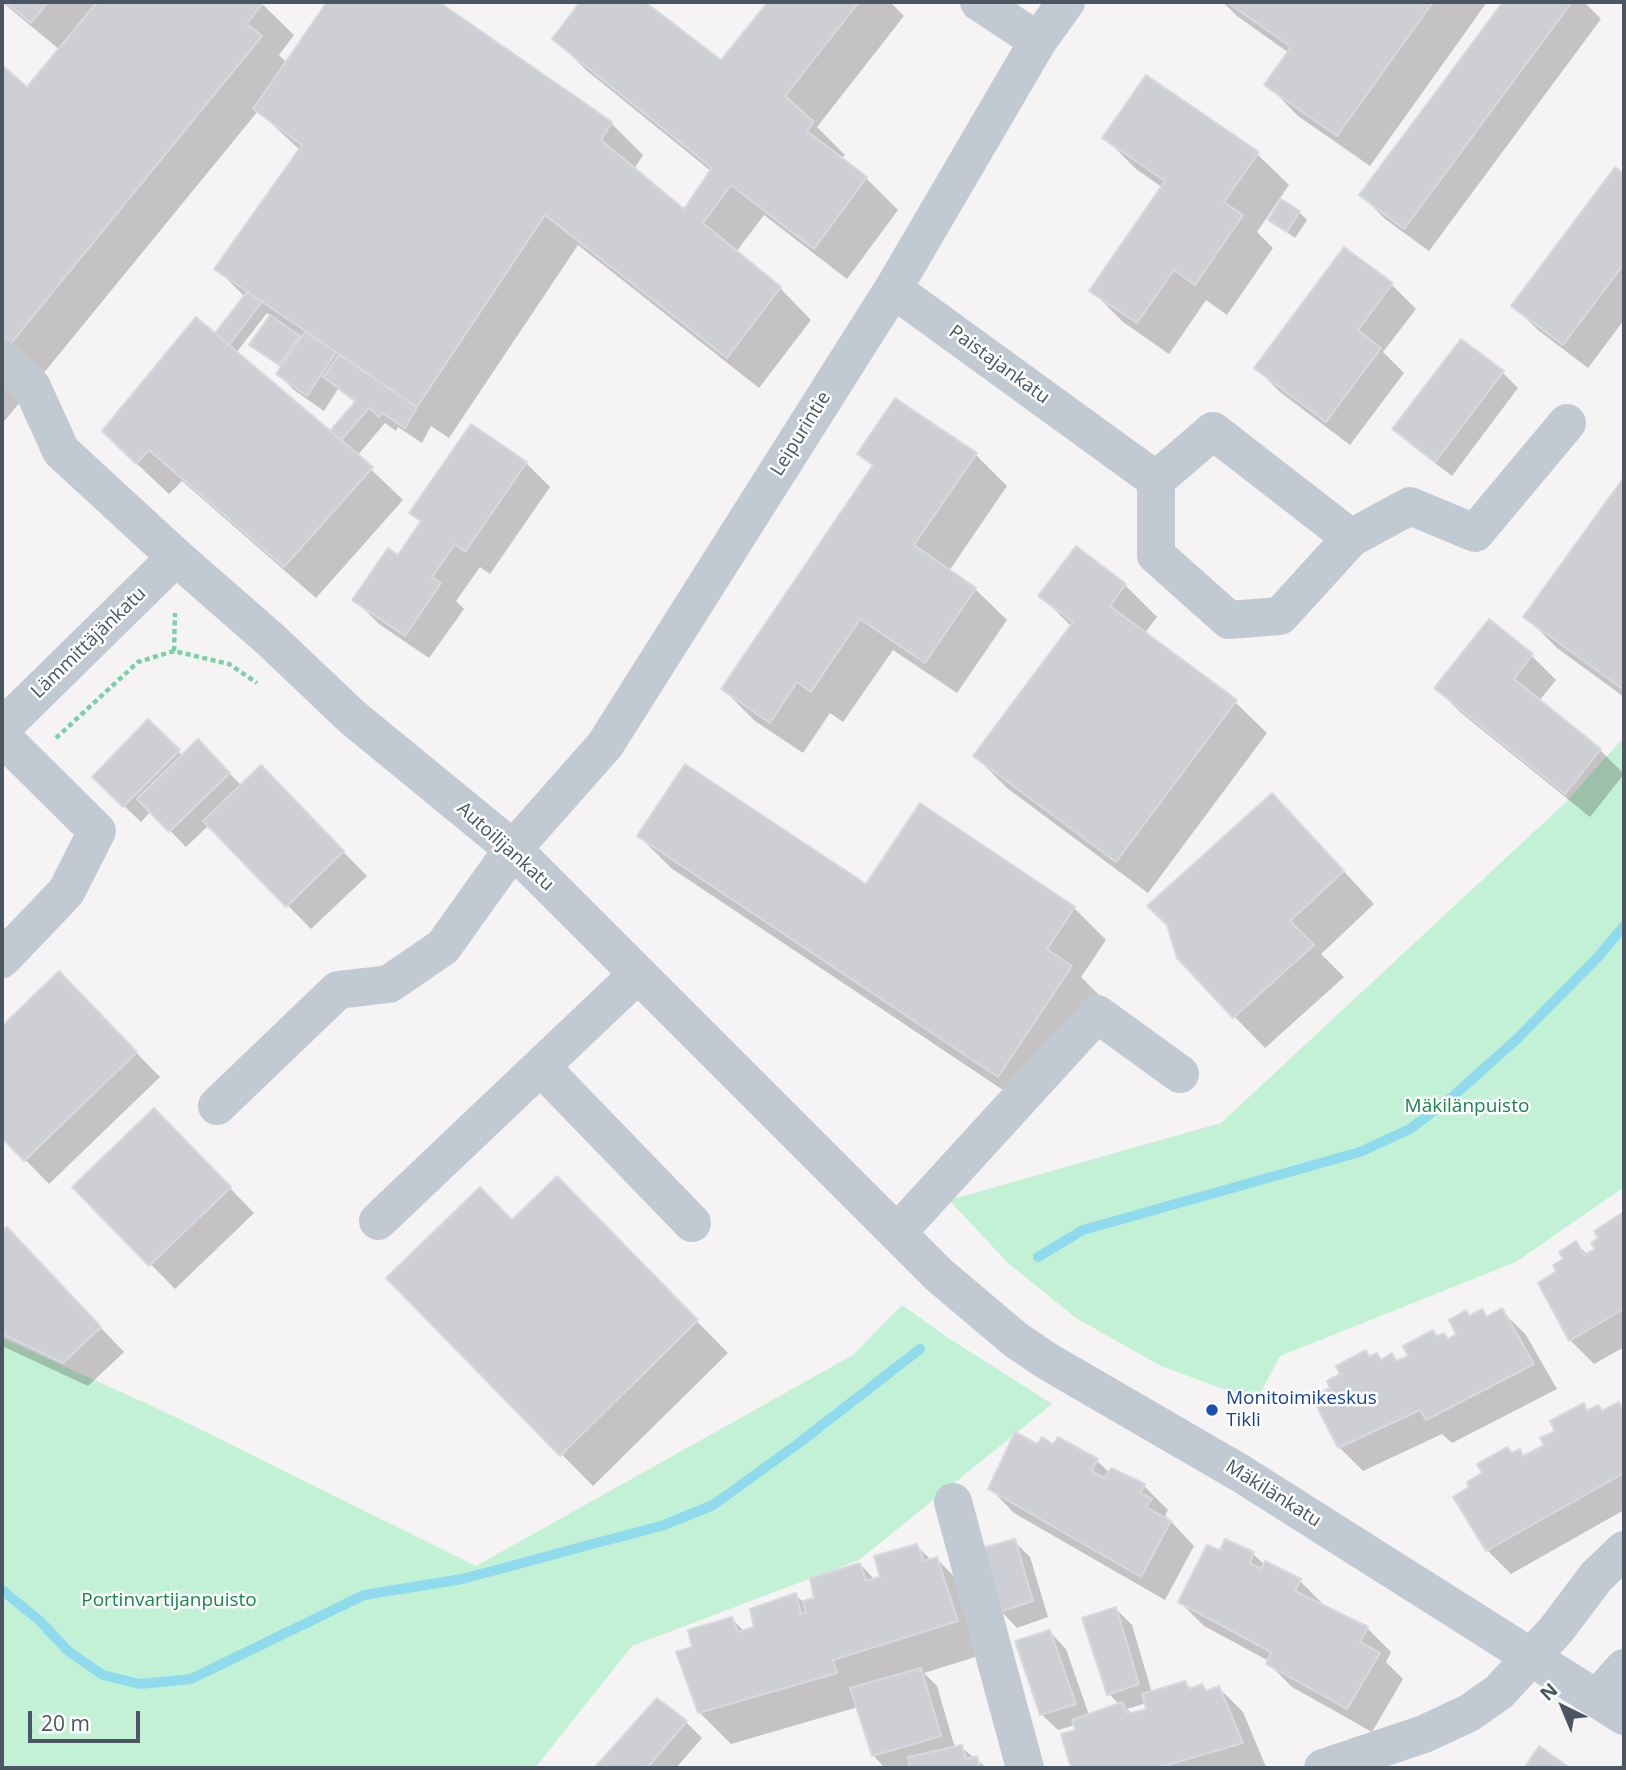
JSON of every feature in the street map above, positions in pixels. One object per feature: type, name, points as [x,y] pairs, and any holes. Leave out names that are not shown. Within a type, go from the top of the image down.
[{"type":"street","points":[[979,2],[1038,41]]},
{"type":"street","name":"Leipurintie","points":[[217,1106],[338,990],[389,984],[443,947],[513,849],[605,746],[893,289],[1038,41],[1066,2]]},
{"type":"street","name":"Paistajankatu","points":[[893,289],[1156,480]]},
{"type":"street","name":"Autoilijankatu","points":[[2,360],[32,387],[61,451],[271,640],[352,717],[513,849],[929,1265]]},
{"type":"street","points":[[1351,538],[1213,430],[1156,480],[1156,555],[1229,620],[1280,616],[1351,538],[1410,506],[1475,533],[1567,423]]},
{"type":"street","name":"Lämmittäjänkatu","points":[[2,728],[176,557]]},
{"type":"street","points":[[2,737],[97,831],[66,892],[2,959]]},
{"type":"street","points":[[378,1221],[638,974]]},
{"type":"street","points":[[897,1233],[1097,1014],[1180,1074]]},
{"type":"street","points":[[541,1067],[692,1223]]},
{"type":"street","name":"Mäkilänkatu","points":[[929,1265],[1016,1340],[1047,1361],[1240,1473],[1611,1706]]},
{"type":"street","points":[[953,1502],[1025,1768]]},
{"type":"street","points":[[1323,1768],[1424,1734],[1469,1713],[1499,1692],[1556,1630],[1596,1577],[1624,1550]]},
{"type":"street","points":[[1611,1706],[1624,1668]]},
{"type":"path","points":[[29,764],[138,662],[174,651]]},
{"type":"green space","name":"Mäkilänpuisto","points":[[1624,737],[1624,1187],[1516,1262],[1280,1356],[1256,1401],[1161,1366],[1076,1318],[1008,1263],[949,1200],[1221,1123],[1565,803]]},
{"type":"green space","name":"Portinvartijanpuisto","points":[[902,1305],[1052,1404],[859,1560],[632,1646],[535,1768],[2,1768],[2,1338],[165,1412],[476,1566],[853,1355]]},
{"type":"building","points":[[5,2],[48,2],[31,23]]},
{"type":"building","points":[[97,2],[263,2],[247,24],[262,36],[2,354],[2,65],[27,87]]},
{"type":"building","points":[[327,2],[439,2],[612,122],[601,140],[684,209],[712,168],[552,39],[580,2],[645,2],[721,60],[768,2],[859,2],[785,96],[814,122],[807,131],[867,177],[814,249],[731,185],[703,223],[781,287],[727,358],[545,215],[417,407],[214,269],[302,145],[253,109]]},
{"type":"building","points":[[1227,2],[1433,2],[1337,136],[1264,85],[1291,47]]},
{"type":"building","points":[[1503,2],[1572,2],[1404,229],[1359,195]]},
{"type":"building","points":[[1146,75],[1259,152],[1224,202],[1243,215],[1195,285],[1174,270],[1137,323],[1089,291],[1165,181],[1102,138]]},
{"type":"building","points":[[1615,167],[1624,174],[1624,264],[1563,345],[1511,306]]},
{"type":"building","points":[[1281,199],[1300,211],[1287,232],[1268,220]]},
{"type":"building","points":[[1344,247],[1393,283],[1358,330],[1381,348],[1326,422],[1254,368]]},
{"type":"building","points":[[247,292],[262,302],[229,345],[215,333]]},
{"type":"building","points":[[270,315],[300,336],[279,365],[249,345]]},
{"type":"building","points":[[196,317],[373,467],[284,567],[149,450],[136,464],[102,431]]},
{"type":"building","points":[[305,332],[336,352],[307,396],[276,374]]},
{"type":"building","points":[[1461,339],[1504,371],[1435,462],[1392,429]]},
{"type":"building","points":[[339,355],[417,407],[405,428],[382,413],[379,417],[369,408],[341,440],[330,431],[356,401],[323,377]]},
{"type":"building","points":[[895,398],[977,453],[914,545],[976,588],[925,663],[860,619],[811,692],[797,682],[770,723],[721,689],[873,465],[857,454]]},
{"type":"building","points":[[471,424],[527,462],[465,552],[455,544],[432,577],[441,583],[405,636],[352,600],[388,548],[398,555],[421,521],[409,513]]},
{"type":"building","points":[[1624,477],[1624,690],[1523,617]]},
{"type":"building","points":[[1076,546],[1126,584],[1110,606],[1237,700],[1116,862],[973,756],[1073,622],[1038,596]]},
{"type":"building","points":[[1489,619],[1533,654],[1514,679],[1601,749],[1565,794],[1434,688]]},
{"type":"building","points":[[148,719],[180,750],[123,807],[92,777]]},
{"type":"building","points":[[198,739],[230,773],[169,832],[137,799]]},
{"type":"building","points":[[685,764],[866,884],[920,803],[1075,907],[1047,949],[1072,966],[998,1077],[637,836]]},
{"type":"building","points":[[261,765],[344,851],[286,907],[203,821]]},
{"type":"building","points":[[1272,793],[1344,871],[1290,921],[1314,945],[1233,1018],[1177,958],[1167,925],[1147,906]]},
{"type":"building","points":[[59,971],[137,1052],[24,1161],[2,1138],[2,1026]]},
{"type":"building","points":[[154,1108],[231,1187],[149,1266],[72,1187]]},
{"type":"building","points":[[557,1176],[698,1320],[560,1456],[386,1278],[480,1187],[512,1220]]},
{"type":"building","points":[[1622,1213],[1624,1309],[1569,1341],[1538,1283],[1556,1271],[1553,1265],[1563,1259],[1559,1252],[1576,1241],[1584,1255],[1595,1249],[1591,1243],[1598,1238],[1594,1231]]},
{"type":"building","points":[[7,1227],[101,1327],[63,1363],[2,1334],[2,1232]]},
{"type":"building","points":[[1502,1308],[1534,1364],[1426,1420],[1420,1410],[1338,1448],[1312,1397],[1330,1388],[1327,1381],[1340,1374],[1336,1366],[1366,1350],[1369,1357],[1377,1353],[1381,1360],[1392,1353],[1396,1361],[1408,1356],[1403,1346],[1433,1330],[1437,1336],[1444,1333],[1448,1339],[1456,1334],[1449,1320],[1466,1310],[1469,1316],[1482,1309],[1487,1317]]},
{"type":"building","points":[[1619,1402],[1624,1412],[1624,1473],[1486,1551],[1453,1497],[1469,1487],[1467,1482],[1482,1473],[1477,1464],[1507,1447],[1512,1453],[1520,1449],[1523,1456],[1544,1445],[1540,1438],[1555,1431],[1550,1421],[1584,1403],[1587,1411],[1598,1405],[1602,1411]]},
{"type":"building","points":[[1015,1432],[1037,1444],[1042,1437],[1053,1444],[1058,1437],[1098,1459],[1091,1471],[1105,1478],[1111,1468],[1145,1484],[1140,1493],[1152,1499],[1146,1507],[1171,1521],[1141,1577],[988,1489]]},
{"type":"building","points":[[1015,1539],[1033,1601],[999,1612],[978,1549]]},
{"type":"building","points":[[1225,1539],[1254,1552],[1250,1563],[1261,1569],[1265,1561],[1301,1579],[1295,1591],[1368,1627],[1360,1642],[1380,1653],[1347,1709],[1266,1664],[1271,1652],[1178,1602],[1207,1545],[1220,1550]]},
{"type":"building","points":[[917,1544],[924,1561],[937,1557],[958,1621],[833,1660],[837,1673],[698,1713],[676,1652],[692,1647],[688,1630],[732,1617],[738,1632],[754,1627],[750,1609],[796,1593],[801,1614],[806,1613],[803,1601],[814,1598],[810,1578],[860,1563],[866,1581],[880,1577],[874,1556]]},
{"type":"building","points":[[1116,1607],[1139,1684],[1107,1695],[1082,1618]]},
{"type":"building","points":[[1050,1630],[1076,1704],[1040,1715],[1015,1641]]},
{"type":"building","points":[[921,1668],[941,1736],[872,1756],[850,1688]]},
{"type":"building","points":[[1185,1681],[1189,1689],[1202,1684],[1206,1691],[1219,1686],[1243,1743],[1157,1768],[1071,1768],[1061,1734],[1075,1730],[1072,1720],[1122,1702],[1128,1714],[1146,1709],[1142,1694]]},
{"type":"building","points":[[657,1698],[687,1721],[647,1768],[596,1766]]},
{"type":"building","points":[[962,1745],[966,1759],[977,1756],[980,1768],[910,1768],[908,1757]]},
{"type":"building","points":[[1539,1746],[1570,1768],[1524,1768]]},
{"type":"waterway","points":[[1038,1257],[1083,1230],[1360,1152],[1410,1129],[1451,1098],[1517,1039],[1598,957],[1624,926]]},
{"type":"waterway","points":[[2,1590],[40,1621],[68,1651],[103,1675],[140,1684],[191,1679],[364,1595],[462,1579],[664,1525],[713,1505],[799,1443],[920,1349]]},
{"type":"place","name":"Monitoimikeskus Tikli","points":[[1212,1410]]}]
